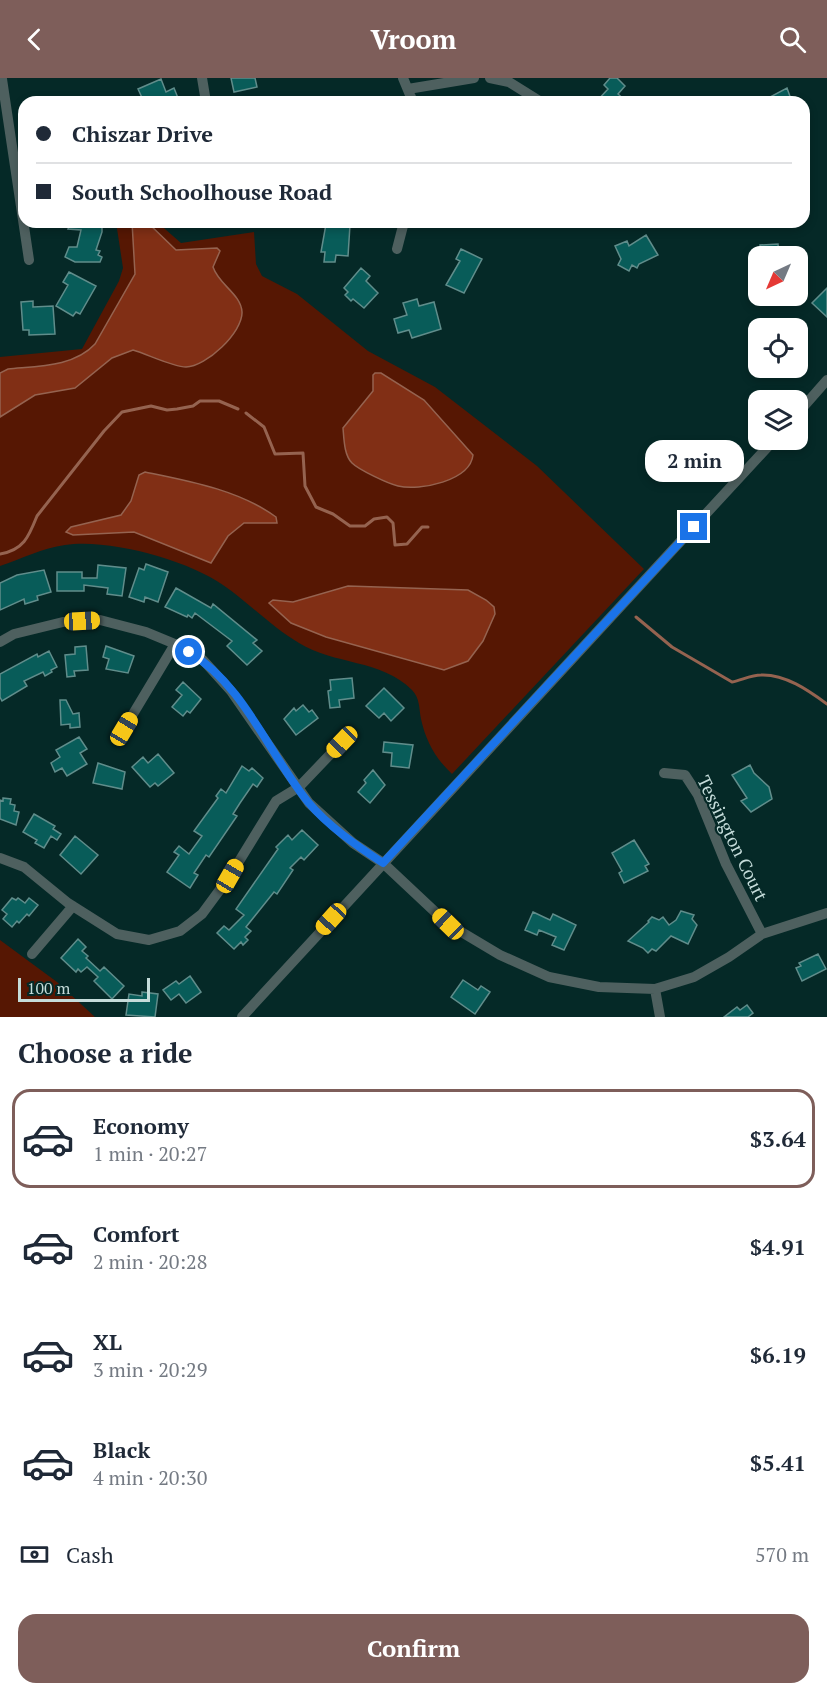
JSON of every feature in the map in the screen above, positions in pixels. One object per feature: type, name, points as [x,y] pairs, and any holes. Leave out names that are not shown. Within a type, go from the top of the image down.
[{"type":"street","points":[[202,78],[205,96]]},
{"type":"street","points":[[403,78],[411,96]]},
{"type":"street","points":[[408,89],[474,78]]},
{"type":"street","points":[[490,78],[509,82],[531,96]]},
{"type":"street","points":[[4,79],[18,180]]},
{"type":"street","points":[[25,228],[29,260]]},
{"type":"street","points":[[397,249],[402,228]]},
{"type":"street","points":[[808,402],[827,380]]},
{"type":"street","points":[[242,1017],[765,450]]},
{"type":"street","points":[[0,642],[15,634],[63,622],[100,620],[146,632],[175,644],[203,660],[231,690],[309,803],[353,843],[383,863],[448,924],[500,956],[549,977],[599,987],[655,989],[694,977],[729,957],[762,934],[827,912]]},
{"type":"street","points":[[124,729],[175,644]]},
{"type":"street","points":[[0,858],[24,867],[74,906],[117,934],[149,939],[180,932],[202,914],[230,876],[276,801],[299,788],[342,742]]},
{"type":"street","name":"Tessington Court","points":[[664,772],[685,775],[698,795],[726,864],[762,934]]},
{"type":"street","points":[[32,954],[74,906]]},
{"type":"street","points":[[655,989],[660,1017]]},
{"type":"shaded area","points":[[117,228],[164,228],[181,243],[254,232],[256,264],[262,276],[297,294],[368,351],[435,387],[537,466],[644,569],[452,774],[436,756],[429,743],[416,696],[400,680],[372,667],[327,655],[299,643],[223,585],[190,567],[125,548],[83,544],[49,549],[0,566],[0,357],[82,349],[119,281],[123,268]]},
{"type":"shaded area","points":[[132,228],[153,228],[176,250],[217,248],[220,251],[213,267],[238,300],[242,312],[241,320],[222,347],[213,355],[194,365],[186,367],[174,365],[133,350],[112,358],[75,388],[35,395],[0,417],[0,373],[8,369],[54,364],[86,352],[95,344],[135,274]]},
{"type":"shaded area","points":[[375,373],[381,373],[424,400],[473,455],[470,464],[463,472],[443,482],[407,487],[381,480],[349,460],[343,428],[373,391]]},
{"type":"shaded area","points":[[145,472],[230,493],[262,508],[276,517],[277,523],[244,523],[228,536],[211,563],[134,532],[73,535],[66,532],[71,527],[121,515],[131,501],[139,475]]},
{"type":"shaded area","points":[[348,586],[468,590],[494,607],[495,614],[483,641],[468,661],[444,670],[326,637],[291,623],[269,603],[273,600],[293,602]]},
{"type":"shaded area","points":[[0,940],[57,982],[95,1017],[0,1017]]},
{"type":"building","points":[[231,78],[255,78],[257,87],[234,92]]},
{"type":"building","points":[[610,78],[617,78],[625,86],[618,94],[620,96],[602,96],[608,89],[604,85]]},
{"type":"building","points":[[161,79],[166,92],[174,88],[177,96],[141,96],[138,89]]},
{"type":"building","points":[[787,88],[790,96],[772,96]]},
{"type":"building","points":[[102,228],[96,250],[100,251],[98,255],[102,257],[100,262],[75,262],[65,257],[69,247],[77,247],[81,230],[68,229]]},
{"type":"building","points":[[325,228],[350,228],[348,256],[336,255],[335,262],[324,262],[325,252],[321,252]]},
{"type":"building","points":[[646,235],[658,255],[639,264],[637,268],[632,265],[629,271],[618,265],[621,259],[615,246],[627,241],[629,246]]},
{"type":"building","points":[[778,244],[778,246],[760,246]]},
{"type":"building","points":[[461,249],[482,259],[464,293],[446,285],[460,261],[456,259]]},
{"type":"building","points":[[361,268],[370,276],[366,281],[378,293],[364,308],[345,295],[348,292],[344,288]]},
{"type":"building","points":[[69,272],[96,286],[80,314],[76,312],[73,316],[56,306],[68,285],[63,282]]},
{"type":"building","points":[[827,288],[827,317],[812,303]]},
{"type":"building","points":[[417,299],[419,306],[434,302],[441,329],[412,338],[409,330],[398,333],[394,319],[407,315],[403,303]]},
{"type":"building","points":[[33,301],[33,307],[53,306],[55,334],[29,335],[29,330],[23,330],[21,302]]},
{"type":"building","points":[[146,564],[168,572],[158,602],[145,597],[144,602],[129,597],[139,568],[144,570]]},
{"type":"building","points":[[98,565],[126,568],[122,596],[107,594],[108,588],[84,585],[84,591],[57,591],[57,572],[82,572],[82,578],[97,578]]},
{"type":"building","points":[[44,570],[51,592],[37,596],[38,600],[25,604],[24,599],[0,610],[0,583],[17,575]]},
{"type":"building","points":[[176,588],[211,608],[213,604],[257,640],[253,643],[262,651],[247,665],[227,646],[232,641],[195,613],[192,618],[188,615],[187,617],[165,607]]},
{"type":"building","points":[[86,646],[88,670],[74,671],[75,676],[67,677],[65,655],[75,654],[75,647]]},
{"type":"building","points":[[106,646],[134,656],[128,673],[106,669],[109,659],[103,657]]},
{"type":"building","points":[[49,651],[57,667],[45,676],[43,672],[24,681],[27,686],[2,701],[0,674],[37,654],[38,657]]},
{"type":"building","points":[[352,678],[354,698],[339,700],[340,707],[330,708],[328,691],[331,690],[330,680]]},
{"type":"building","points":[[183,682],[201,699],[190,713],[187,711],[183,716],[172,707],[182,695],[176,690]]},
{"type":"building","points":[[384,688],[404,708],[391,721],[384,713],[379,718],[366,706]]},
{"type":"building","points":[[60,700],[66,700],[73,714],[79,713],[80,727],[70,728],[70,724],[61,725]]},
{"type":"building","points":[[303,705],[309,712],[312,710],[318,718],[296,735],[284,719],[294,708],[296,711]]},
{"type":"building","points":[[79,737],[87,749],[80,753],[87,764],[67,776],[62,768],[55,772],[51,763],[60,757],[56,750]]},
{"type":"building","points":[[384,742],[413,745],[409,768],[391,766],[392,753],[383,752]]},
{"type":"building","points":[[158,754],[174,773],[158,786],[155,783],[150,787],[132,767],[143,757],[148,763]]},
{"type":"building","points":[[98,763],[125,772],[122,789],[93,783]]},
{"type":"building","points":[[750,765],[754,773],[769,787],[772,799],[751,812],[741,801],[747,798],[732,775]]},
{"type":"building","points":[[242,766],[249,771],[252,768],[263,778],[257,787],[253,784],[240,803],[233,814],[237,816],[209,857],[206,855],[194,873],[198,875],[190,888],[167,872],[179,855],[174,852],[179,846],[189,854],[202,836],[194,831],[218,798],[216,796],[221,789],[226,793]]},
{"type":"building","points":[[373,770],[385,785],[370,803],[358,792],[366,783],[364,780]]},
{"type":"building","points":[[3,798],[11,799],[10,804],[15,805],[14,811],[19,812],[16,825],[0,819],[0,800],[3,801]]},
{"type":"building","points":[[34,814],[55,826],[53,829],[61,834],[57,840],[51,836],[44,848],[35,843],[37,840],[23,832]]},
{"type":"building","points":[[302,830],[318,845],[304,860],[301,857],[290,868],[293,870],[277,894],[274,892],[246,927],[251,931],[245,937],[248,940],[243,945],[241,942],[234,949],[217,933],[224,926],[229,930],[244,915],[236,909],[278,849],[276,847],[288,835],[292,840]]},
{"type":"building","points":[[75,836],[98,855],[81,874],[60,855]]},
{"type":"building","points":[[634,840],[649,864],[645,866],[648,871],[624,883],[619,873],[622,871],[612,853]]},
{"type":"building","points":[[12,898],[16,900],[18,898],[25,903],[29,898],[38,905],[29,916],[27,914],[12,927],[3,919],[7,914],[2,910]]},
{"type":"building","points":[[681,911],[694,915],[692,919],[697,925],[688,944],[671,936],[656,951],[652,949],[648,953],[628,941],[652,917],[659,920],[663,917],[669,925],[676,920]]},
{"type":"building","points":[[533,912],[550,920],[553,914],[576,925],[564,950],[552,945],[556,937],[539,930],[537,935],[525,930]]},
{"type":"building","points":[[78,939],[86,947],[82,951],[88,956],[86,958],[100,971],[104,967],[124,986],[112,999],[94,981],[98,977],[87,967],[81,972],[78,969],[76,972],[61,958]]},
{"type":"building","points":[[818,954],[826,969],[802,981],[796,968],[801,966],[799,963]]},
{"type":"building","points":[[190,976],[201,992],[186,1003],[179,994],[171,1000],[163,990],[176,981],[179,984]]},
{"type":"building","points":[[463,980],[478,990],[481,986],[490,992],[475,1014],[451,997]]},
{"type":"building","points":[[142,992],[158,994],[155,1017],[126,1015],[129,994],[142,996]]},
{"type":"building","points":[[747,1005],[753,1013],[748,1017],[724,1017],[737,1007],[740,1010]]},
{"type":"waterway","points":[[0,554],[15,549],[24,541],[37,516],[104,431],[122,412],[151,406],[167,410],[177,409],[193,406],[200,401],[219,401],[238,409]]},
{"type":"waterway","points":[[246,413],[264,427],[275,454],[303,453],[305,486],[316,507],[333,514],[350,526],[365,526],[374,519],[387,517],[393,523],[395,545],[407,544],[422,527],[428,527]]},
{"type":"waterway","points":[[636,617],[672,647],[732,682],[757,675],[779,677],[804,688],[827,704]]},
{"type":"route","points":[[189,652],[203,660],[231,690],[309,803],[353,843],[383,863],[694,527]]}]
